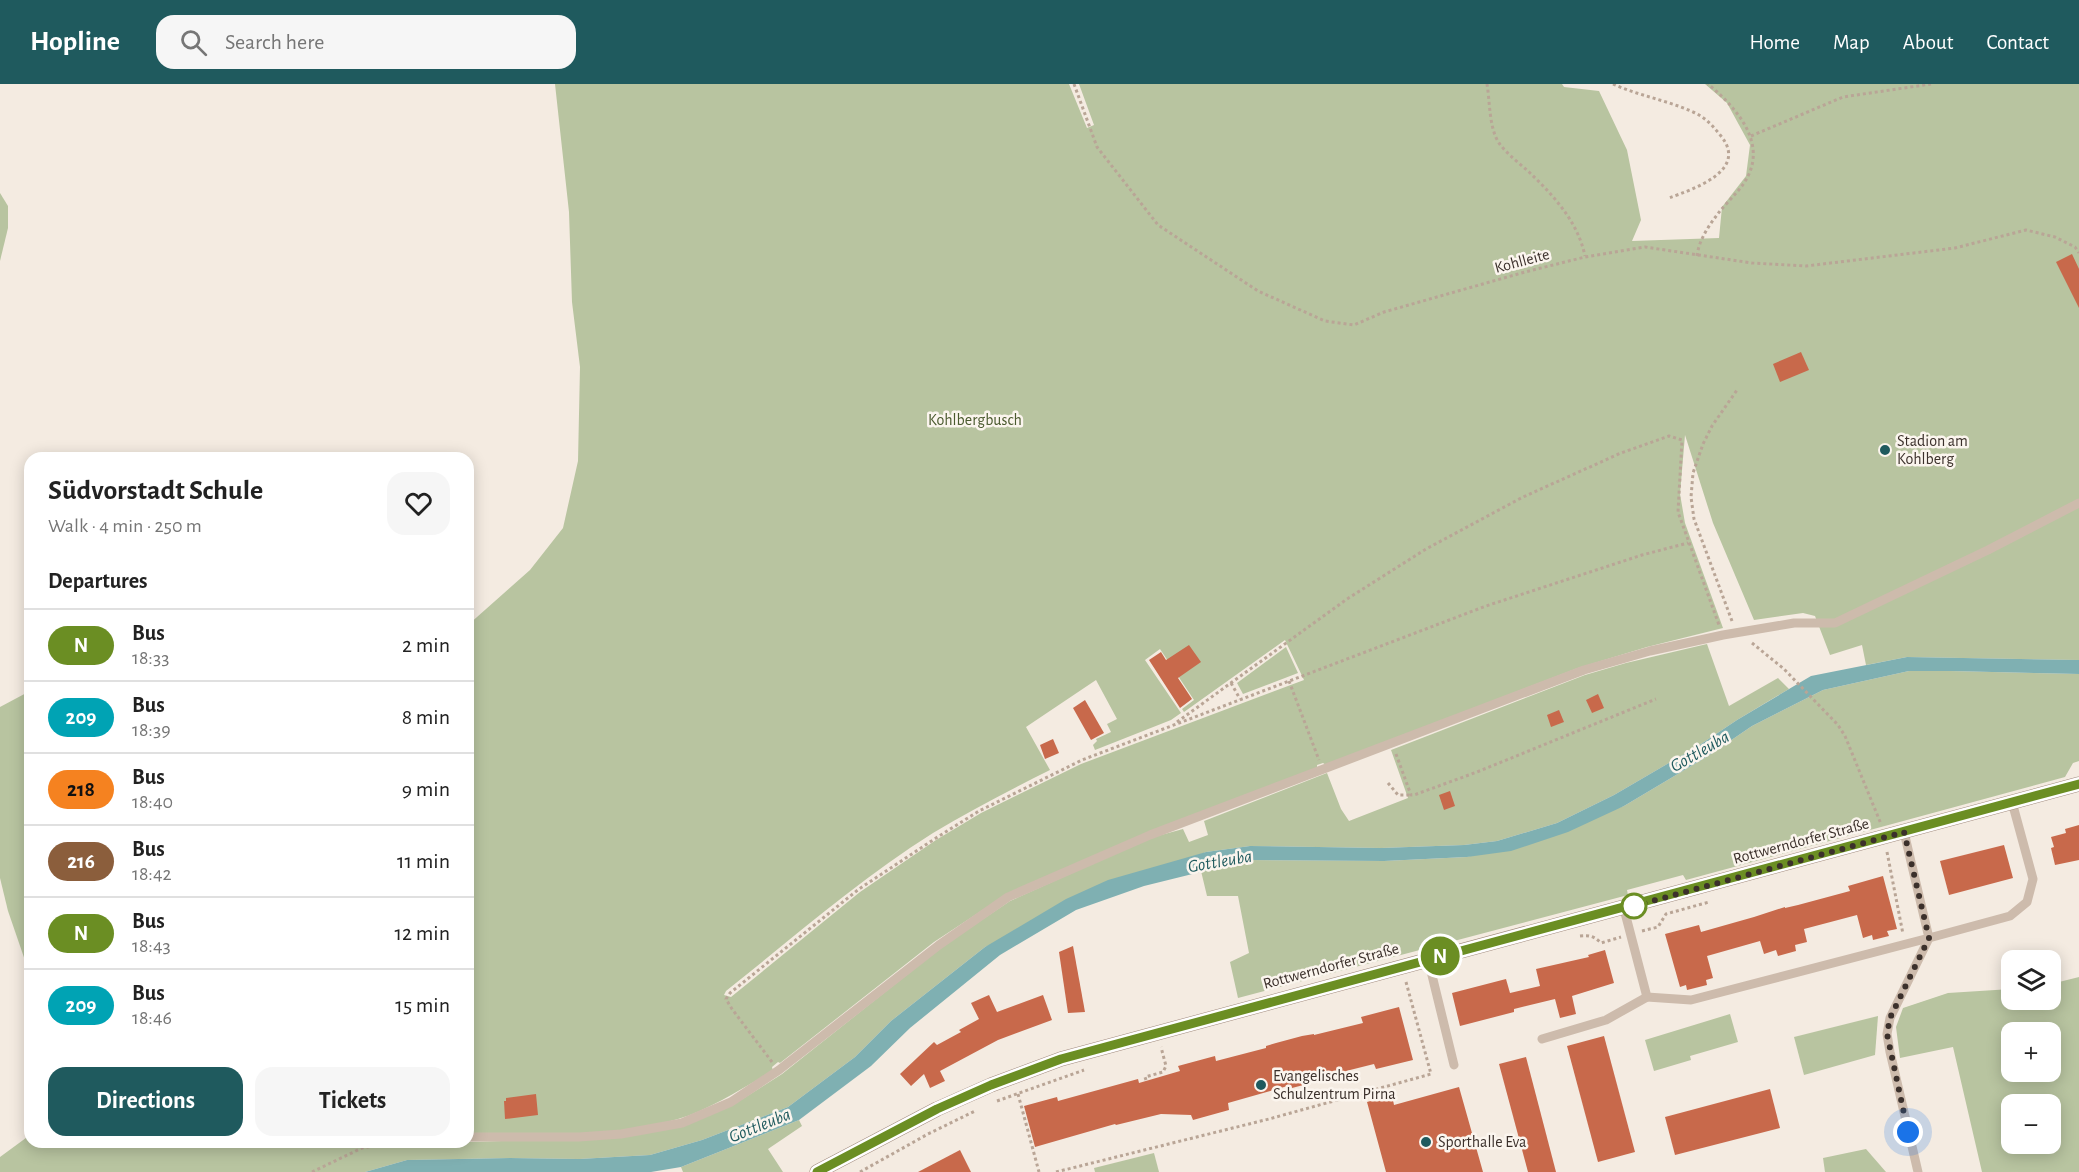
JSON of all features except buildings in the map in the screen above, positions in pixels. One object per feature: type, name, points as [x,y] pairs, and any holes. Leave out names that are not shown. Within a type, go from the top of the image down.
[{"type":"main road","name":"Rottwerndorfer Straße","points":[[817,1172],[937,1109],[991,1085],[1061,1059],[1885,837],[1906,839],[2012,802],[2079,784]]},
{"type":"lane","points":[[474,1137],[579,1137],[621,1134],[682,1123],[731,1102],[779,1070],[939,945],[1008,897],[1150,835],[1584,670],[1650,651],[1723,634],[1794,623],[1835,623],[1988,550],[2079,503]]},
{"type":"lane","points":[[1542,1039],[1606,1020],[1647,997],[1691,1000],[2010,916],[2026,902],[2033,879],[2012,802]]},
{"type":"lane","points":[[1906,839],[1929,938],[1890,1018],[1887,1034],[1918,1172]]},
{"type":"lane","points":[[1624,909],[1647,997]]},
{"type":"lane","points":[[1428,959],[1454,1065]]},
{"type":"path","name":"Kohlleite","points":[[1074,84],[1097,147],[1158,225],[1258,291],[1325,321],[1354,325],[1384,312],[1525,272],[1585,257],[1646,247],[1752,263],[1806,267],[1955,248],[2026,230],[2055,237],[2075,247],[2079,253]]},
{"type":"path","points":[[1487,84],[1493,129],[1498,142],[1540,182],[1568,214],[1581,240],[1585,257]]},
{"type":"path","points":[[1613,84],[1694,112],[1710,122],[1725,142],[1728,158],[1722,171],[1706,183],[1669,198]]},
{"type":"path","points":[[1697,256],[1698,245],[1712,222],[1749,174],[1752,157],[1751,136],[1735,110],[1708,84]]},
{"type":"path","points":[[1751,136],[1843,97],[1931,84]]},
{"type":"path","points":[[1737,390],[1712,426],[1693,472],[1691,496],[1694,519],[1736,632],[1767,653],[1832,717],[1845,736],[1877,810],[1885,837]]},
{"type":"path","points":[[1174,724],[1347,599],[1426,549],[1523,497],[1621,453],[1669,436],[1682,440],[1678,512],[1723,634]]},
{"type":"path","points":[[779,1070],[732,1010],[726,999],[730,993],[859,889],[980,811],[1082,760],[1240,699],[1486,606],[1642,555],[1688,543]]},
{"type":"path","points":[[1289,681],[1323,770]]},
{"type":"path","points":[[1231,683],[1240,699]]},
{"type":"path","points":[[1388,783],[1398,795],[1411,795],[1478,772],[1656,699]]},
{"type":"path","points":[[1392,744],[1411,795]]},
{"type":"path","points":[[1905,945],[1887,851],[1906,839]]},
{"type":"path","points":[[1580,936],[1595,937],[1601,943],[1658,927],[1666,914],[1710,901]]},
{"type":"path","points":[[1056,1172],[1269,1119],[1431,1074],[1406,982],[1432,975]]},
{"type":"path","points":[[1146,1080],[1145,1077],[1163,1072],[1166,1066],[1161,1047],[1172,1044]]},
{"type":"path","points":[[993,1102],[1085,1070]]},
{"type":"path","points":[[1018,1094],[1039,1172]]},
{"type":"path","points":[[860,1172],[976,1110]]},
{"type":"path","points":[[312,1172],[362,1148]]},
{"type":"green space","name":"Kohlbergbusch","points":[[555,84],[1069,84],[1087,128],[1094,125],[1079,84],[1562,84],[1564,87],[1599,91],[1627,150],[1641,220],[1632,241],[1719,238],[1722,207],[1746,176],[1750,145],[1727,103],[1705,84],[2079,84],[2079,660],[1907,657],[1866,665],[1862,645],[1830,655],[1815,616],[1803,613],[1754,620],[1713,523],[1685,435],[1680,494],[1685,523],[1723,628],[1647,647],[1578,668],[1326,765],[1323,763],[1317,765],[1317,768],[1004,896],[934,942],[780,1063],[778,1062],[772,1067],[773,1071],[690,1115],[653,1125],[601,1133],[474,1134],[474,620],[530,570],[563,528],[578,461],[580,367],[572,302],[569,212]],"holes":[[[1285,640],[1304,680],[1081,764],[981,813],[936,840],[860,892],[731,997],[724,995],[726,991],[828,909],[906,851],[962,816],[1050,770],[1026,727],[1096,680],[1117,719],[1107,724],[1111,732],[1096,739],[1093,745],[1095,750],[1171,720],[1181,713],[1145,660],[1160,649],[1194,700],[1182,709],[1184,712]]]},
{"type":"green space","points":[[0,193],[8,206],[8,228],[0,261]]},
{"type":"green space","points":[[1707,644],[1729,706],[1778,678],[1789,689],[1614,795],[1557,823],[1497,841],[1464,845],[1381,848],[1250,846],[1206,852],[985,947],[891,1021],[855,1057],[788,1107],[702,1140],[650,1155],[579,1159],[407,1160],[365,1172],[0,1172],[0,1157],[24,1139],[24,1148],[474,1148],[474,1142],[622,1137],[733,1105],[782,1074],[943,946],[1010,901],[1150,838],[1183,829],[1189,842],[1208,835],[1204,821],[1327,773],[1341,809],[1349,821],[1408,798],[1391,750],[1585,675]]},
{"type":"green space","points":[[1286,647],[1298,673],[1243,694],[1237,683]]},
{"type":"green space","points":[[1909,671],[2079,674],[2079,761],[2073,763],[2065,777],[1686,880],[1683,875],[1627,890],[1628,895],[1238,998],[1230,962],[1249,953],[1238,896],[1207,896],[1201,871],[1249,860],[1384,861],[1467,857],[1624,806],[1708,756],[1752,726],[1823,690]]},
{"type":"green space","points":[[24,694],[24,958],[8,911],[0,878],[0,707]]},
{"type":"green space","points":[[2079,977],[2079,1172],[1982,1172],[1953,1047],[1900,1058],[1896,1027],[1903,1008],[1948,993],[2001,990],[2001,1010],[2061,1010],[2061,982]]},
{"type":"green space","points":[[1730,1014],[1738,1042],[1690,1056],[1691,1060],[1654,1071],[1645,1040]]},
{"type":"green space","points":[[1878,1016],[1875,1055],[1804,1075],[1794,1037]]},
{"type":"green space","points":[[799,1120],[802,1126],[768,1149],[783,1172],[683,1172],[681,1167]]},
{"type":"green space","points":[[1866,1149],[1886,1172],[1825,1172],[1823,1158]]},
{"type":"green space","points":[[1154,1153],[1159,1172],[1095,1172],[1094,1168]]},
{"type":"water","name":"Gottleuba","points":[[1907,657],[2079,660],[2079,674],[1909,671],[1823,690],[1752,726],[1708,756],[1624,806],[1568,832],[1511,851],[1467,857],[1384,861],[1249,860],[1144,886],[1076,910],[1000,955],[910,1028],[871,1066],[799,1120],[681,1167],[651,1172],[365,1172],[407,1160],[579,1159],[650,1155],[702,1140],[788,1107],[855,1057],[891,1021],[985,947],[1066,899],[1108,880],[1206,852],[1250,846],[1381,848],[1464,845],[1497,841],[1557,823],[1614,795],[1811,676]]},
{"type":"bus line","name":"N","points":[[817,1172],[937,1109],[991,1085],[1061,1059],[1406,965],[1624,909],[2079,784]]},
{"type":"place","name":"Stadion am Kohlberg","points":[[1885,450]]},
{"type":"place","name":"Evangelisches Schulzentrum Pirna","points":[[1261,1085]]},
{"type":"place","name":"Sporthalle Eva","points":[[1426,1142]]},
{"type":"route","points":[[1634,906],[1904,832],[1929,938],[1890,1018],[1887,1034],[1908,1132]]}]
